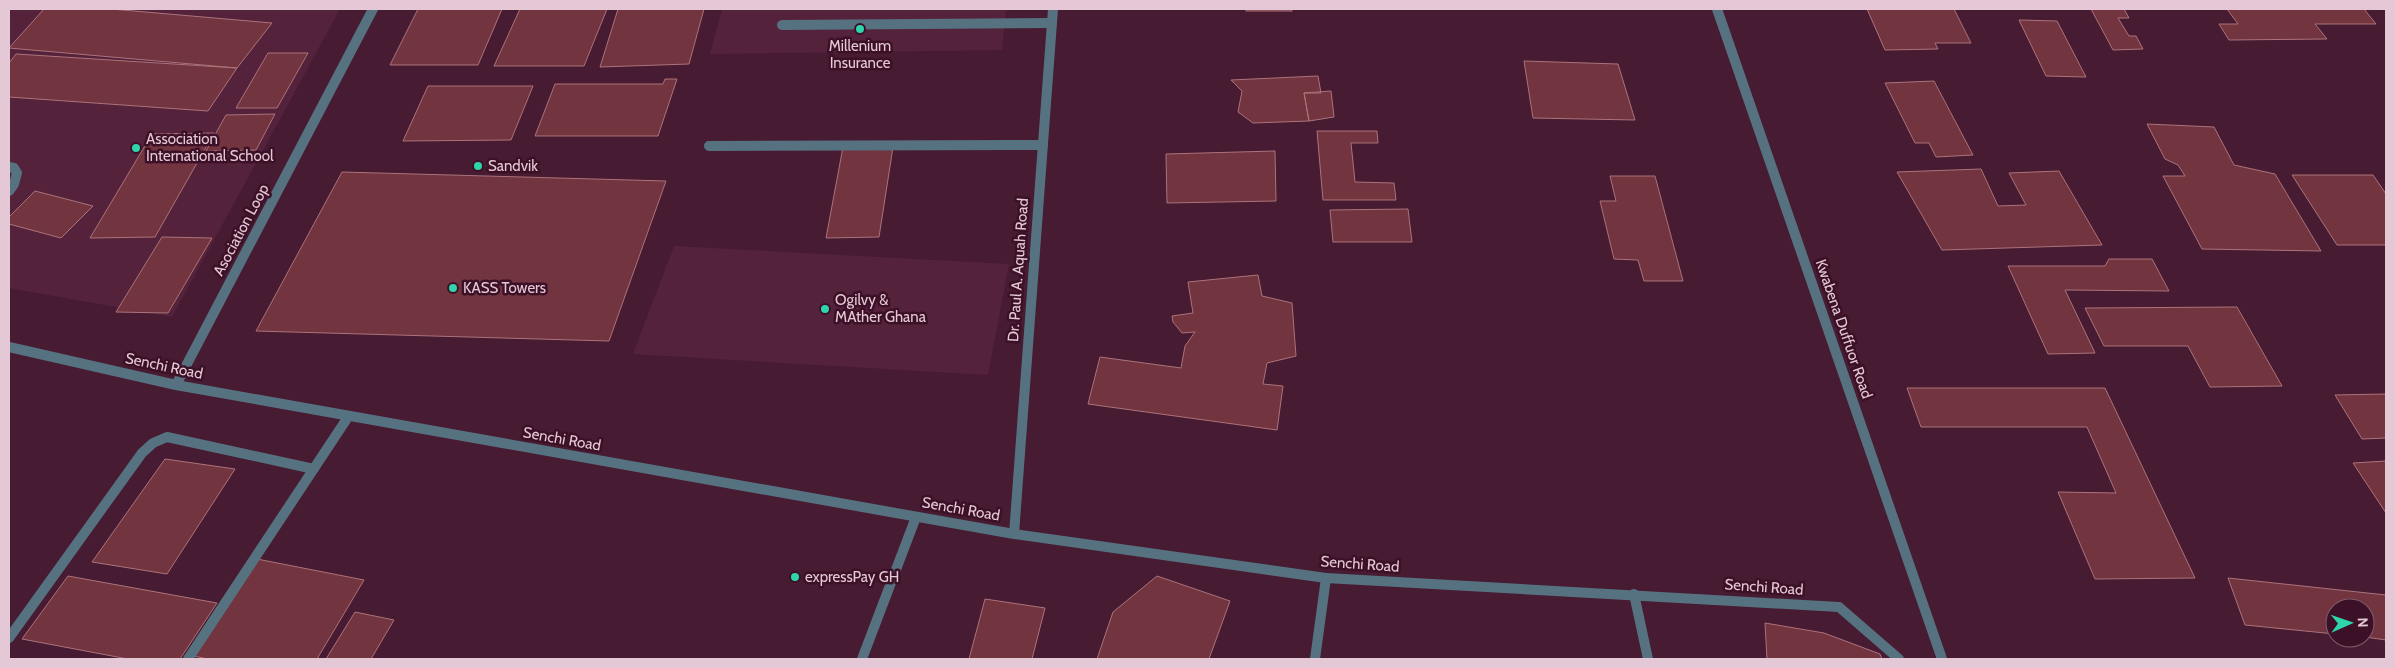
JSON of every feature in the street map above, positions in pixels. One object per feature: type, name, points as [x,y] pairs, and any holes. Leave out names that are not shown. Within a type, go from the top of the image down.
[{"type":"street","name":"Asociation Loop","points":[[176,385],[373,9]]},
{"type":"street","name":"Dr. Paul A. Aquah Road","points":[[1014,534],[1053,9]]},
{"type":"street","name":"Kwabena Duffuor Road","points":[[1716,9],[1942,659]]},
{"type":"street","points":[[782,25],[1052,24]]},
{"type":"street","points":[[709,146],[1043,145]]},
{"type":"street","points":[[9,167],[14,168],[17,173],[14,184],[9,191]]},
{"type":"street","name":"Senchi Road","points":[[9,347],[176,385],[1014,534],[1326,578],[1839,607],[1899,659]]},
{"type":"street","points":[[188,659],[348,417]]},
{"type":"street","points":[[9,638],[142,453],[153,443],[167,437],[314,469]]},
{"type":"street","points":[[862,659],[916,516]]},
{"type":"street","points":[[1315,659],[1326,578]]},
{"type":"street","points":[[1634,594],[1648,659]]},
{"type":"shaded area","name":"Association International School","points":[[9,9],[340,9],[172,317],[9,288]]},
{"type":"shaded area","name":"Millenium Insurance","points":[[722,9],[1006,9],[1002,50],[710,54]]},
{"type":"shaded area","name":"Ogilvy & MAther Ghana","points":[[674,246],[1009,264],[988,375],[633,354]]},
{"type":"building","points":[[44,9],[111,9],[272,23],[237,68],[9,48]]},
{"type":"building","points":[[418,9],[502,9],[478,65],[390,65]]},
{"type":"building","points":[[520,9],[607,9],[584,66],[494,66]]},
{"type":"building","points":[[618,9],[704,9],[689,64],[600,67]]},
{"type":"building","points":[[1246,9],[1292,9],[1292,11],[1246,11]]},
{"type":"building","points":[[1867,9],[1954,9],[1971,43],[1935,43],[1938,49],[1885,50]]},
{"type":"building","points":[[2091,9],[2124,9],[2129,18],[2118,18],[2129,36],[2136,36],[2143,49],[2113,50]]},
{"type":"building","points":[[2227,9],[2364,9],[2376,24],[2315,24],[2327,39],[2229,40],[2219,24],[2238,24]]},
{"type":"building","points":[[2019,20],[2057,21],[2086,77],[2046,76]]},
{"type":"building","points":[[268,53],[308,53],[277,108],[236,108]]},
{"type":"building","points":[[16,54],[237,68],[208,111],[9,97],[9,63]]},
{"type":"building","points":[[1524,61],[1618,64],[1635,120],[1533,118]]},
{"type":"building","points":[[1318,76],[1321,93],[1304,93],[1309,121],[1253,123],[1238,112],[1242,91],[1231,80]]},
{"type":"building","points":[[665,79],[677,79],[658,136],[535,136],[555,84],[663,84]]},
{"type":"building","points":[[1934,81],[1973,155],[1936,157],[1929,143],[1915,143],[1885,83]]},
{"type":"building","points":[[428,86],[533,86],[511,140],[403,141]]},
{"type":"building","points":[[1331,91],[1334,117],[1309,121],[1304,93]]},
{"type":"building","points":[[275,114],[256,150],[206,151],[226,115]]},
{"type":"building","points":[[2147,124],[2214,127],[2234,165],[2275,174],[2321,251],[2202,249],[2163,176],[2185,176],[2178,165],[2165,159]]},
{"type":"building","points":[[1317,131],[1377,131],[1378,143],[1351,143],[1355,182],[1394,183],[1396,200],[1323,200]]},
{"type":"building","points":[[214,133],[155,237],[90,238],[152,134]]},
{"type":"building","points":[[843,147],[893,147],[879,237],[826,238]]},
{"type":"building","points":[[1275,151],[1276,201],[1167,203],[1166,154]]},
{"type":"building","points":[[1981,169],[1998,206],[2026,205],[2009,173],[2059,171],[2102,245],[1942,250],[1897,172]]},
{"type":"building","name":"KASS Towers","points":[[342,172],[666,181],[609,341],[256,331]]},
{"type":"building","points":[[2292,175],[2373,175],[2386,194],[2386,245],[2337,245]]},
{"type":"building","points":[[1610,176],[1655,176],[1683,281],[1644,281],[1638,260],[1614,259],[1600,201],[1616,201]]},
{"type":"building","points":[[35,191],[93,206],[61,238],[9,224],[9,217]]},
{"type":"building","points":[[1408,209],[1412,242],[1333,242],[1330,210]]},
{"type":"building","points":[[162,237],[212,238],[168,313],[116,312]]},
{"type":"building","points":[[2109,259],[2152,259],[2169,291],[2065,290],[2095,353],[2048,354],[2008,266],[2105,266]]},
{"type":"building","points":[[1258,275],[1262,296],[1292,303],[1296,356],[1267,363],[1263,384],[1283,386],[1277,430],[1088,404],[1100,357],[1181,368],[1185,346],[1195,332],[1182,333],[1173,322],[1172,316],[1193,313],[1188,282]]},
{"type":"building","points":[[2237,307],[2282,386],[2210,387],[2188,346],[2104,346],[2085,308]]},
{"type":"building","points":[[1907,388],[2105,388],[2195,578],[2095,579],[2058,492],[2116,493],[2087,427],[1921,427]]},
{"type":"building","points":[[2386,394],[2386,438],[2362,439],[2335,395]]},
{"type":"building","points":[[165,459],[235,469],[167,574],[92,562]]},
{"type":"building","points":[[2386,461],[2386,513],[2353,463]]},
{"type":"building","points":[[257,559],[364,580],[317,659],[208,659],[193,656]]},
{"type":"building","points":[[68,576],[217,603],[180,659],[128,659],[22,639]]},
{"type":"building","points":[[1157,576],[1230,601],[1209,659],[1097,659],[1113,612]]},
{"type":"building","points":[[2228,578],[2386,595],[2386,640],[2375,638],[2375,598],[2325,598],[2325,633],[2245,625]]},
{"type":"building","points":[[985,599],[1045,608],[1032,659],[969,659]]},
{"type":"building","points":[[355,612],[394,620],[371,659],[326,659]]},
{"type":"building","points":[[1765,623],[1824,633],[1880,654],[1882,659],[1767,659]]},
{"type":"place","name":"Millenium Insurance","points":[[860,29]]},
{"type":"place","name":"Association International School","points":[[136,148]]},
{"type":"place","name":"Sandvik","points":[[478,166]]},
{"type":"place","name":"KASS Towers","points":[[453,288]]},
{"type":"place","name":"Ogilvy & MAther Ghana","points":[[825,309]]},
{"type":"place","name":"expressPay GH","points":[[795,577]]}]
